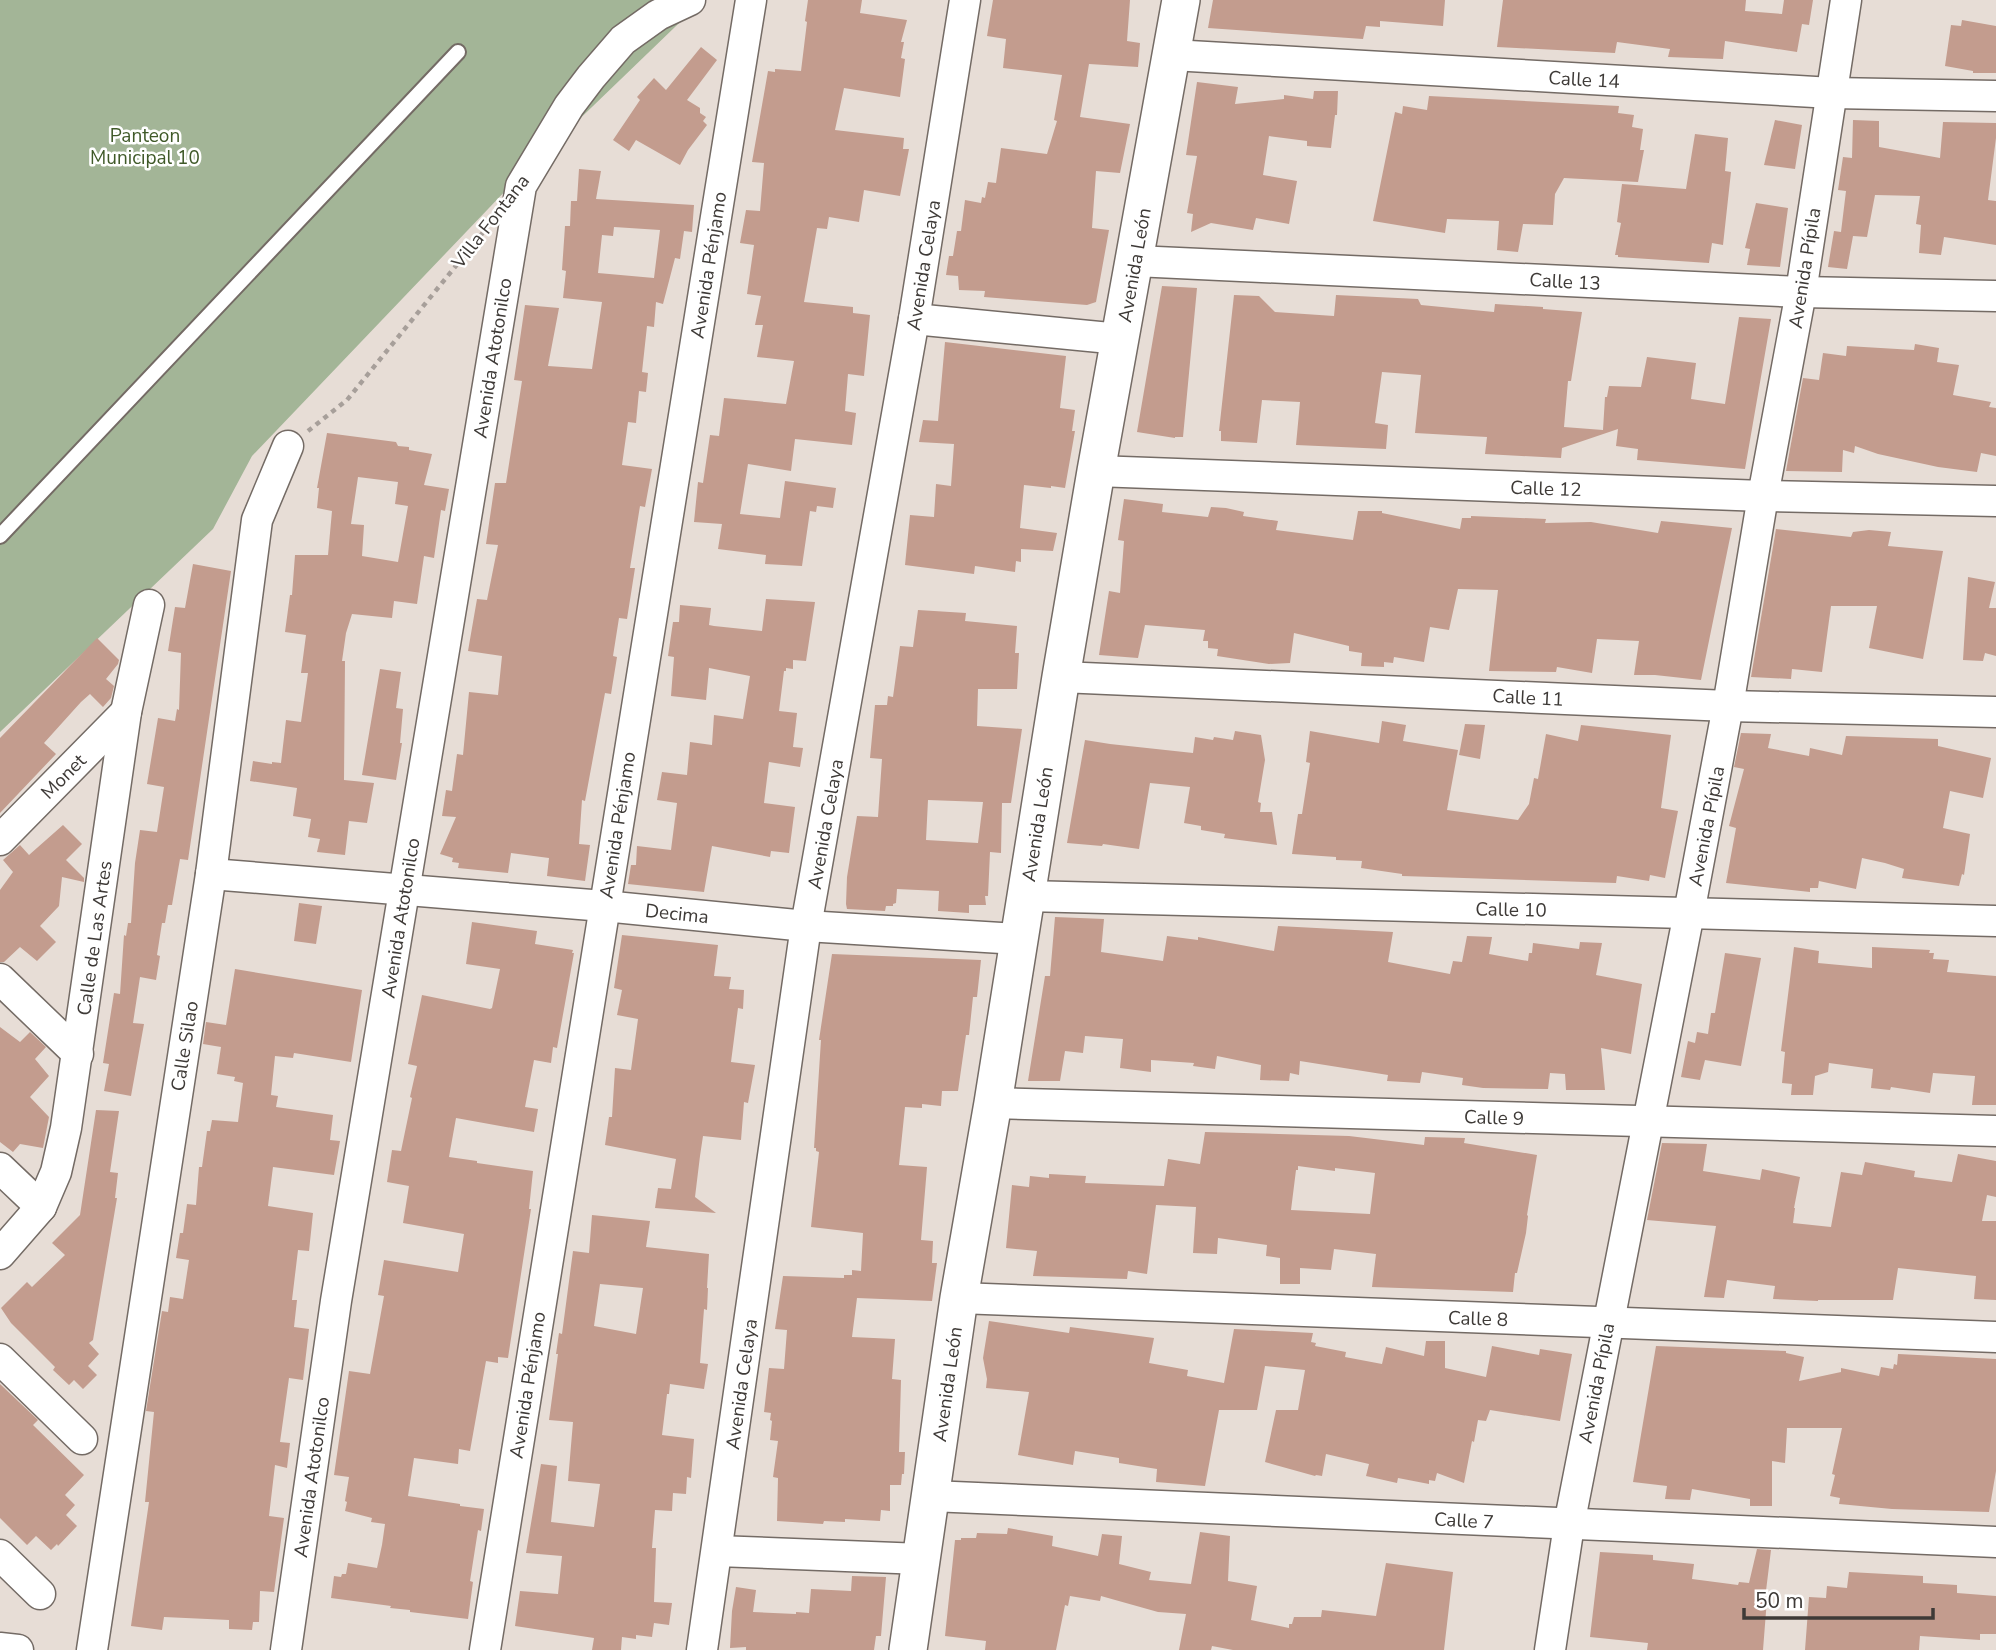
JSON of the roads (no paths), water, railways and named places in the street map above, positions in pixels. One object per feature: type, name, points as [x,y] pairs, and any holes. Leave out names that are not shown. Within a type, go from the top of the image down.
[{"type":"street","name":"Villa Fontana","points":[[521,186],[569,106],[623,40],[658,15],[690,0]]},
{"type":"street","name":"Avenida Pénjamo","points":[[485,1650],[751,0]]},
{"type":"street","name":"Avenida Celaya","points":[[702,1650],[806,926],[914,319],[965,0]]},
{"type":"street","name":"Avenida León","points":[[908,1650],[959,1298],[1061,677],[1181,0]]},
{"type":"street","name":"Avenida Pípila","points":[[1550,1650],[1569,1525],[1728,706],[1801,292],[1846,0]]},
{"type":"street","name":"Calle 14","points":[[1171,55],[1832,93],[1996,96]]},
{"type":"street","name":"Avenida Atotonilco","points":[[286,1650],[336,1301],[521,186]]},
{"type":"street","name":"Calle 13","points":[[1135,261],[1801,292],[1996,296]]},
{"type":"street","points":[[914,319],[1120,339]]},
{"type":"street","name":"Calle Silao","points":[[92,1650],[211,874],[257,520],[288,446]]},
{"type":"street","name":"Calle 12","points":[[1096,471],[1763,496],[1996,501]]},
{"type":"street","name":"Calle de Las Artes","points":[[0,1254],[41,1207],[56,1172],[78,1054],[126,712],[149,605]]},
{"type":"street","name":"Calle 11","points":[[1061,677],[1728,706],[1996,712]]},
{"type":"street","name":"Monet","points":[[0,840],[126,712]]},
{"type":"street","name":"Decima","points":[[211,874],[604,906],[806,926],[1018,939]]},
{"type":"street","name":"Calle 10","points":[[1026,896],[1996,921]]},
{"type":"street","points":[[0,978],[78,1054]]},
{"type":"street","name":"Calle 9","points":[[993,1103],[1996,1131]]},
{"type":"street","points":[[0,1168],[41,1207]]},
{"type":"street","name":"Calle 8","points":[[959,1298],[1996,1337]]},
{"type":"street","points":[[0,1359],[82,1439]]},
{"type":"street","name":"Calle 7","points":[[931,1496],[1996,1542]]},
{"type":"street","points":[[717,1551],[922,1559]]},
{"type":"street","points":[[0,1555],[40,1594]]},
{"type":"street","points":[[0,1648],[18,1650]]},
{"type":"lane","points":[[0,536],[458,52]]},
{"type":"park label","name":"Panteon Municipal 10","points":[[145,146]]}]
